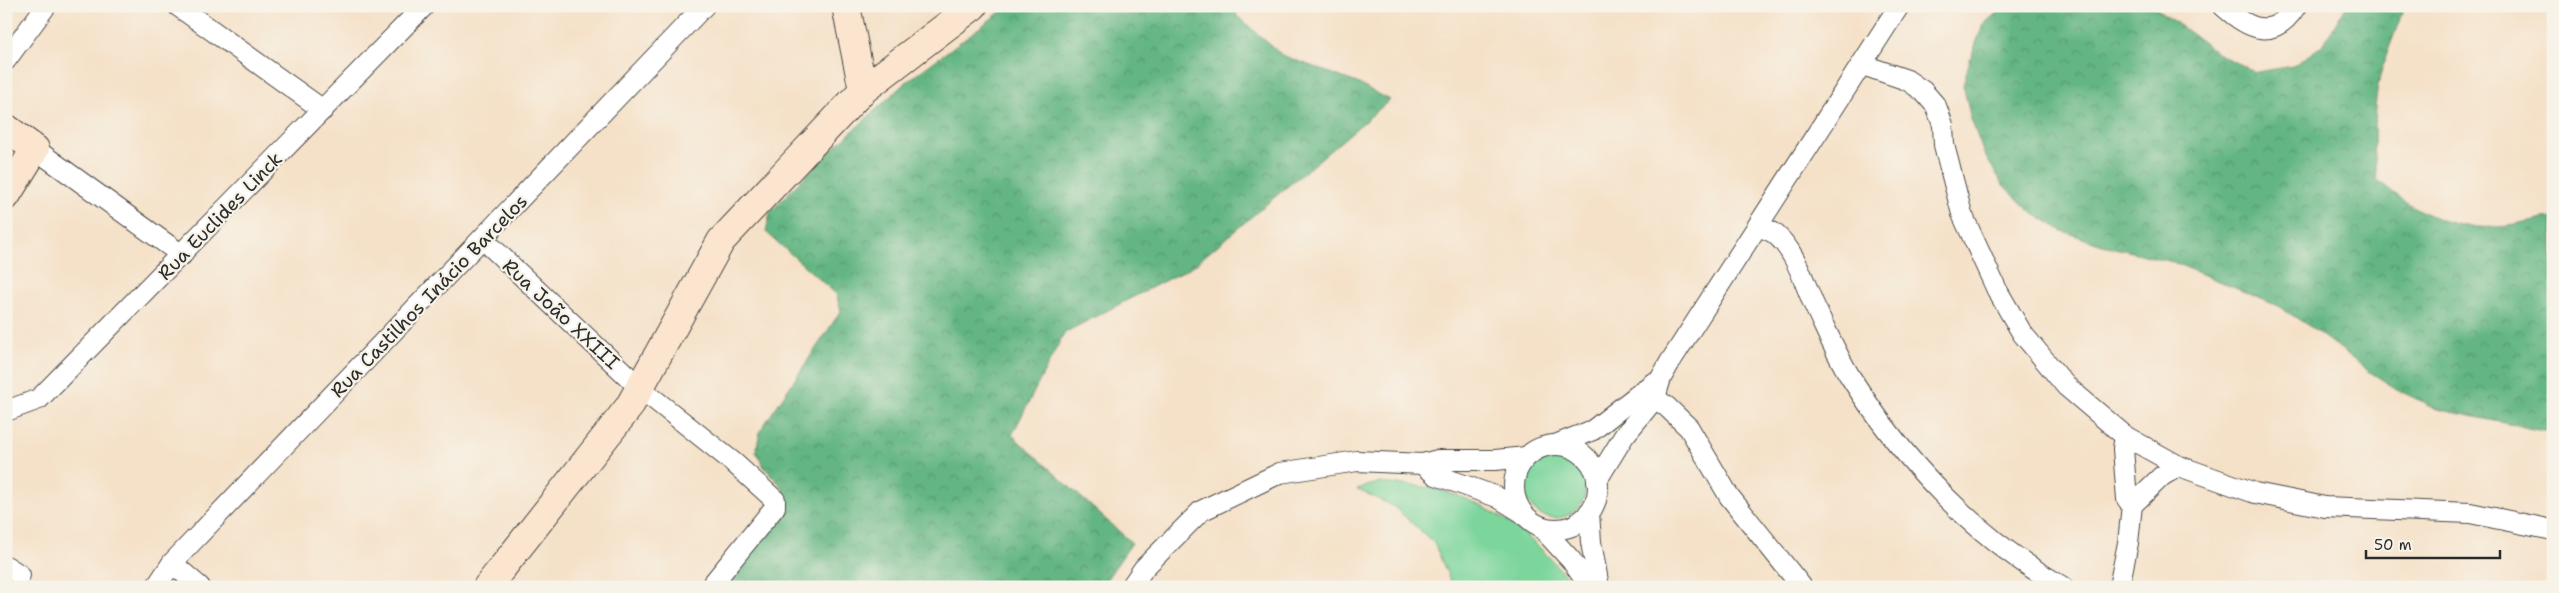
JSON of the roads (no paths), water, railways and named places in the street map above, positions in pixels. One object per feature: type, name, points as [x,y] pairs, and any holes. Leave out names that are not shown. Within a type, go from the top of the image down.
[{"type":"main road","points":[[846,6],[863,90]]},
{"type":"main road","points":[[487,587],[629,407],[721,241],[863,90],[972,6]]},
{"type":"main road","points":[[6,128],[35,150],[6,196]]},
{"type":"street","points":[[6,60],[46,6]]},
{"type":"street","points":[[178,6],[323,110]]},
{"type":"street","name":"Rua Euclides Linck","points":[[6,411],[39,399],[424,6]]},
{"type":"street","name":"Rua Castilhos Inácio Barcelos","points":[[156,587],[172,563],[483,240],[704,6]]},
{"type":"street","points":[[1597,480],[1649,394],[1863,65],[1899,6]]},
{"type":"street","points":[[2222,6],[2242,23],[2262,28],[2282,23],[2296,6]]},
{"type":"street","points":[[1863,65],[1907,80],[1924,91],[1936,106],[1943,125],[1944,145],[1962,214],[1998,290],[2022,333],[2066,386],[2125,436],[2179,466],[2255,493],[2325,508],[2470,512],[2542,526],[2553,530]]},
{"type":"street","points":[[35,150],[182,255]]},
{"type":"street","points":[[1758,226],[1774,234],[1792,255],[1850,376],[1882,424],[1926,478],[1990,537],[2063,587]]},
{"type":"street","name":"Rua João XXIII","points":[[483,240],[640,388],[733,462],[776,504],[710,587]]},
{"type":"street","points":[[1131,587],[1144,568],[1201,511],[1280,473],[1357,460],[1423,464],[1438,460],[1495,460],[1526,457],[1544,447],[1556,445],[1593,430],[1649,394]]},
{"type":"street","points":[[1649,394],[1689,428],[1729,496],[1802,587]]},
{"type":"street","points":[[2125,436],[2123,449],[2127,499],[2132,505]]},
{"type":"street","points":[[1540,526],[1550,529],[1567,527],[1582,520],[1589,512],[1596,496],[1597,480],[1593,469],[1578,452],[1556,445]]},
{"type":"street","points":[[1523,513],[1517,504],[1514,485],[1520,465],[1526,457]]},
{"type":"street","points":[[1423,464],[1436,474],[1497,497],[1523,513],[1540,526],[1571,560],[1590,587]]},
{"type":"street","points":[[2118,587],[2128,542],[2132,505],[2162,476],[2179,466]]},
{"type":"street","points":[[1589,512],[1591,542],[1599,587]]},
{"type":"street","points":[[172,563],[200,587]]}]
